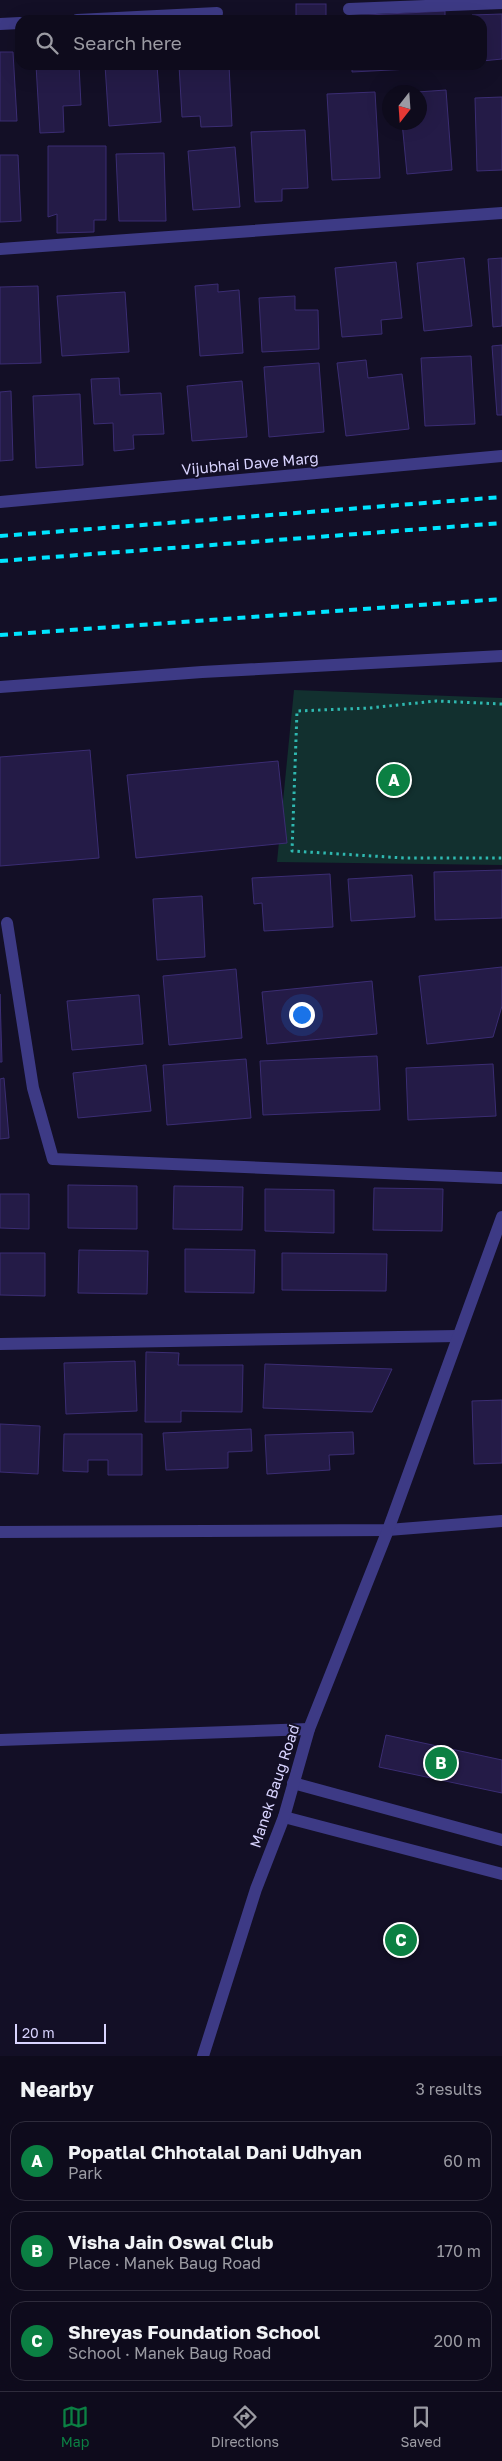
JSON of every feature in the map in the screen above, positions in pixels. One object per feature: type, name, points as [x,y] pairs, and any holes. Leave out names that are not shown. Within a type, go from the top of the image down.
[{"type":"street","points":[[349,9],[502,3]]},
{"type":"street","points":[[165,15],[217,12]]},
{"type":"street","points":[[0,24],[15,23]]},
{"type":"street","points":[[0,249],[502,213]]},
{"type":"street","name":"Vijubhai Dave Marg","points":[[0,502],[502,456]]},
{"type":"street","points":[[0,687],[202,672],[502,656]]},
{"type":"street","points":[[7,923],[33,1088],[53,1159],[502,1178]]},
{"type":"street","name":"Manek Baug Road","points":[[203,2056],[256,1889],[284,1817],[309,1729],[388,1530],[457,1336],[502,1217]]},
{"type":"street","points":[[0,1344],[457,1336]]},
{"type":"street","points":[[0,1532],[388,1530],[502,1521]]},
{"type":"street","points":[[0,1740],[309,1729]]},
{"type":"street","points":[[293,1784],[502,1840]]},
{"type":"street","points":[[284,1817],[502,1874]]},
{"type":"path","points":[[502,704],[436,700],[369,708],[296,711],[292,851],[404,858],[502,858]]},
{"type":"green space","points":[[294,690],[502,698],[502,865],[277,862]]},
{"type":"building","points":[[296,4],[326,4],[326,15],[296,15]]},
{"type":"building","points":[[445,11],[445,15],[368,15]]},
{"type":"building","points":[[502,14],[502,59],[487,60],[487,15],[472,15]]},
{"type":"building","points":[[0,52],[13,52],[17,121],[0,121]]},
{"type":"building","points":[[36,70],[79,70],[81,105],[63,106],[64,132],[40,133]]},
{"type":"building","points":[[105,70],[157,70],[161,122],[109,126]]},
{"type":"building","points":[[179,70],[229,70],[232,126],[201,127],[200,116],[182,117]]},
{"type":"building","points":[[352,70],[390,70],[352,72]]},
{"type":"building","points":[[446,90],[452,170],[407,174],[403,130],[427,130],[427,91]]},
{"type":"building","points":[[375,92],[380,178],[332,180],[327,94]]},
{"type":"building","points":[[502,97],[502,170],[477,171],[475,98]]},
{"type":"building","points":[[305,130],[308,188],[282,189],[282,201],[255,202],[251,132]]},
{"type":"building","points":[[48,146],[106,146],[106,220],[94,220],[94,232],[57,233],[57,214],[48,217]]},
{"type":"building","points":[[235,147],[240,207],[193,210],[188,151]]},
{"type":"building","points":[[164,153],[166,221],[119,221],[116,154]]},
{"type":"building","points":[[0,155],[18,155],[21,221],[0,222]]},
{"type":"building","points":[[464,258],[472,326],[424,331],[417,263]]},
{"type":"building","points":[[502,258],[502,326],[493,327],[488,259]]},
{"type":"building","points":[[396,262],[402,318],[381,320],[382,334],[342,337],[335,268]]},
{"type":"building","points":[[218,284],[218,292],[239,290],[243,353],[200,356],[195,286]]},
{"type":"building","points":[[38,286],[41,363],[0,364],[0,287]]},
{"type":"building","points":[[125,292],[129,352],[62,356],[57,296]]},
{"type":"building","points":[[295,296],[295,310],[318,310],[319,349],[262,352],[259,298]]},
{"type":"building","points":[[502,345],[502,415],[497,415],[492,346]]},
{"type":"building","points":[[471,356],[475,424],[425,426],[421,358]]},
{"type":"building","points":[[366,360],[368,378],[402,374],[409,429],[346,436],[337,363]]},
{"type":"building","points":[[319,363],[324,432],[269,437],[264,367]]},
{"type":"building","points":[[119,378],[120,395],[161,393],[164,434],[133,435],[134,449],[114,451],[113,423],[94,424],[91,379]]},
{"type":"building","points":[[242,381],[247,437],[192,441],[187,386]]},
{"type":"building","points":[[11,391],[13,460],[0,461],[0,392]]},
{"type":"building","points":[[80,394],[83,465],[36,468],[33,396]]},
{"type":"building","points":[[90,750],[99,858],[0,866],[0,757]]},
{"type":"building","points":[[278,761],[287,843],[136,858],[127,775]]},
{"type":"building","points":[[502,870],[502,918],[435,920],[434,872]]},
{"type":"building","points":[[330,874],[333,927],[264,931],[262,903],[254,904],[252,878]]},
{"type":"building","points":[[412,875],[415,917],[351,921],[348,879]]},
{"type":"building","points":[[202,896],[205,957],[157,960],[153,899]]},
{"type":"building","points":[[502,967],[502,1006],[493,1037],[427,1044],[419,976]]},
{"type":"building","points":[[236,969],[242,1038],[169,1045],[163,976]]},
{"type":"building","points":[[372,981],[377,1034],[267,1044],[262,992]]},
{"type":"building","points":[[0,994],[2,1062],[0,1062]]},
{"type":"building","points":[[139,995],[143,1044],[72,1050],[67,1001]]},
{"type":"building","points":[[377,1056],[380,1110],[263,1115],[260,1061]]},
{"type":"building","points":[[246,1059],[251,1118],[167,1125],[163,1065]]},
{"type":"building","points":[[493,1064],[496,1116],[408,1120],[406,1068]]},
{"type":"building","points":[[146,1065],[151,1111],[78,1118],[73,1073]]},
{"type":"building","points":[[4,1078],[9,1138],[0,1139],[0,1079]]},
{"type":"building","points":[[68,1185],[137,1186],[137,1229],[68,1228]]},
{"type":"building","points":[[174,1186],[243,1187],[242,1230],[173,1229]]},
{"type":"building","points":[[374,1188],[443,1189],[442,1231],[373,1230]]},
{"type":"building","points":[[265,1189],[334,1190],[334,1233],[265,1231]]},
{"type":"building","points":[[0,1194],[29,1194],[29,1229],[0,1228]]},
{"type":"building","points":[[185,1249],[255,1250],[254,1293],[185,1292]]},
{"type":"building","points":[[79,1250],[148,1251],[147,1294],[78,1293]]},
{"type":"building","points":[[0,1253],[45,1253],[45,1296],[0,1295]]},
{"type":"building","points":[[282,1253],[387,1254],[386,1291],[282,1290]]},
{"type":"building","points":[[146,1352],[179,1353],[178,1365],[243,1365],[242,1412],[181,1411],[181,1422],[145,1422]]},
{"type":"building","points":[[135,1361],[137,1411],[66,1414],[64,1363]]},
{"type":"building","points":[[265,1364],[392,1369],[372,1412],[263,1408]]},
{"type":"building","points":[[502,1400],[502,1463],[474,1464],[472,1401]]},
{"type":"building","points":[[0,1424],[40,1426],[38,1474],[0,1472]]},
{"type":"building","points":[[251,1429],[252,1451],[228,1452],[228,1468],[166,1470],[163,1433]]},
{"type":"building","points":[[353,1432],[354,1454],[329,1455],[330,1470],[267,1474],[265,1435]]},
{"type":"building","points":[[64,1434],[142,1434],[142,1475],[108,1475],[108,1460],[88,1460],[88,1472],[63,1471]]},
{"type":"building","points":[[386,1735],[502,1760],[502,1793],[379,1767]]},
{"type":"railway","points":[[0,536],[502,497]]},
{"type":"railway","points":[[0,561],[502,523]]},
{"type":"railway","points":[[0,635],[502,599]]},
{"type":"place","name":"Popatlal Chhotalal Dani Udhyan","points":[[394,780]]},
{"type":"place","name":"Visha Jain Oswal Club","points":[[441,1763]]},
{"type":"place","name":"Shreyas Foundation School","points":[[401,1940]]}]
